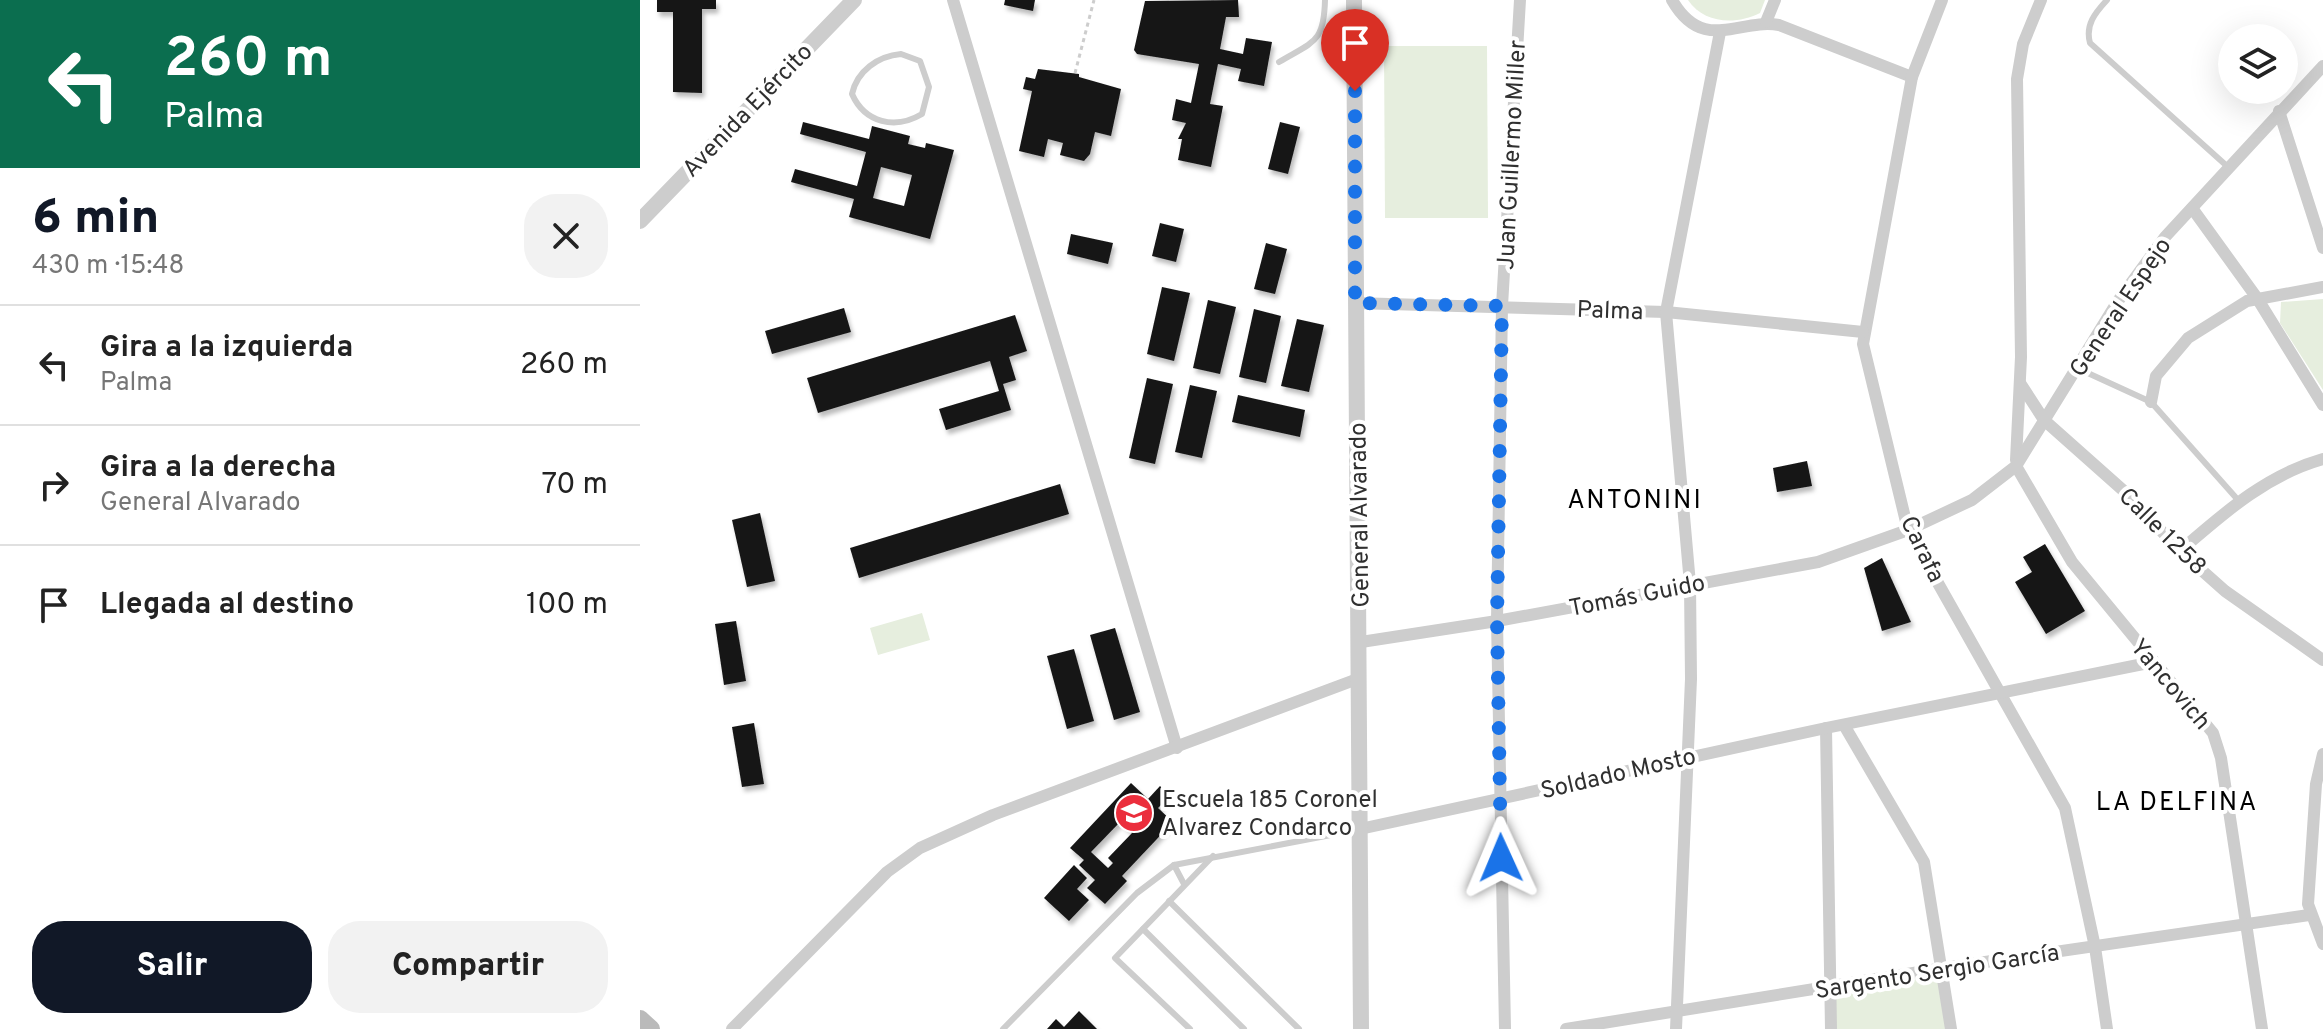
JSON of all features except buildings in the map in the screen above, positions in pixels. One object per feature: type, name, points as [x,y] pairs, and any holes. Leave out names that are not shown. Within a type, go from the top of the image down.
[{"type":"main road","points":[[640,1019],[651,1029]]},
{"type":"street","name":"Avenida Ejército","points":[[640,221],[854,0]]},
{"type":"street","points":[[953,0],[1177,748]]},
{"type":"street","name":"General Alvarado","points":[[1354,0],[1361,642],[1361,1029]]},
{"type":"street","name":"Juan Guillermo Miller","points":[[1505,1029],[1497,621],[1502,306],[1520,0]]},
{"type":"street","points":[[1672,0],[1689,19],[1720,32],[1766,22],[1912,77]]},
{"type":"street","points":[[1766,22],[1775,0]]},
{"type":"street","name":"Carafa","points":[[1942,0],[1912,77],[1863,332],[1908,530],[2065,808],[2095,947],[2107,1029]]},
{"type":"street","points":[[2016,466],[2020,383],[2017,79],[2023,44],[2041,0]]},
{"type":"street","points":[[1676,1029],[1688,757],[1690,584],[1666,312],[1720,32]]},
{"type":"street","name":"General Espejo","points":[[1908,530],[1972,500],[2016,466],[2142,266],[2228,167],[2323,66]]},
{"type":"street","points":[[2279,111],[2323,248]]},
{"type":"street","points":[[2192,208],[2257,298],[2323,405]]},
{"type":"street","points":[[2151,402],[2156,376],[2177,347],[2236,307],[2257,298],[2323,287]]},
{"type":"street","name":"Palma","points":[[1355,303],[1666,312],[1863,332]]},
{"type":"street","name":"Calle 1258","points":[[2020,383],[2044,420],[2125,492],[2180,551],[2225,591],[2323,660]]},
{"type":"street","points":[[2180,551],[2238,500],[2306,464],[2323,459]]},
{"type":"street","name":"Yancovich","points":[[2016,466],[2072,562],[2206,722],[2218,744],[2262,1029]]},
{"type":"street","name":"Tomás Guido","points":[[1361,642],[1497,621],[1818,562],[1908,530]]},
{"type":"street","name":"Soldado Mosto","points":[[1360,829],[1688,757],[2153,662]]},
{"type":"street","points":[[732,1029],[887,872],[920,848],[993,815],[1360,678]]},
{"type":"street","points":[[1844,725],[1924,862],[1944,968],[1951,1029]]},
{"type":"street","points":[[1826,728],[1831,1029]]},
{"type":"street","points":[[2323,754],[2309,915],[2323,944]]},
{"type":"street","name":"Sargento Sergio García","points":[[1566,1029],[1944,968],[2309,915]]},
{"type":"lane","points":[[1279,62],[1314,41],[1325,28],[1325,0]]},
{"type":"lane","points":[[2107,0],[2090,23],[2087,33],[2090,43],[2228,167]]},
{"type":"lane","points":[[901,54],[920,61],[929,87],[922,114],[897,124],[867,115],[852,94],[855,79],[863,71],[890,55],[901,54]]},
{"type":"lane","points":[[2079,369],[2151,402],[2238,500]]},
{"type":"lane","name":"Soldado Mosto","points":[[1003,1029],[1137,893],[1174,865],[1213,855],[1360,829]]},
{"type":"lane","points":[[1190,1029],[1115,958],[1213,855]]},
{"type":"lane","points":[[1174,865],[1184,884]]},
{"type":"lane","points":[[1169,901],[1299,1029]]},
{"type":"lane","points":[[1143,929],[1244,1029]]},
{"type":"path","points":[[1075,73],[1094,0]]},
{"type":"green space","points":[[1688,0],[1765,0],[1760,13],[1741,19],[1721,20],[1703,14]]},
{"type":"green space","points":[[1384,46],[1487,46],[1488,218],[1385,218]]},
{"type":"green space","points":[[2323,299],[2323,390],[2280,323],[2281,302]]},
{"type":"green space","points":[[922,613],[930,640],[878,655],[870,628]]},
{"type":"green space","points":[[1944,968],[1951,1029],[1831,1029],[1831,986]]},
{"type":"place","name":"Escuela 185 Coronel Alvarez Condarco","points":[[1134,813]]},
{"type":"district","name":"ANTONINI","points":[[1635,499]]},
{"type":"district","name":"LA DELFINA","points":[[2177,801]]},
{"type":"route","points":[[1355,91],[1355,303],[1502,306],[1497,621],[1501,858]]}]
